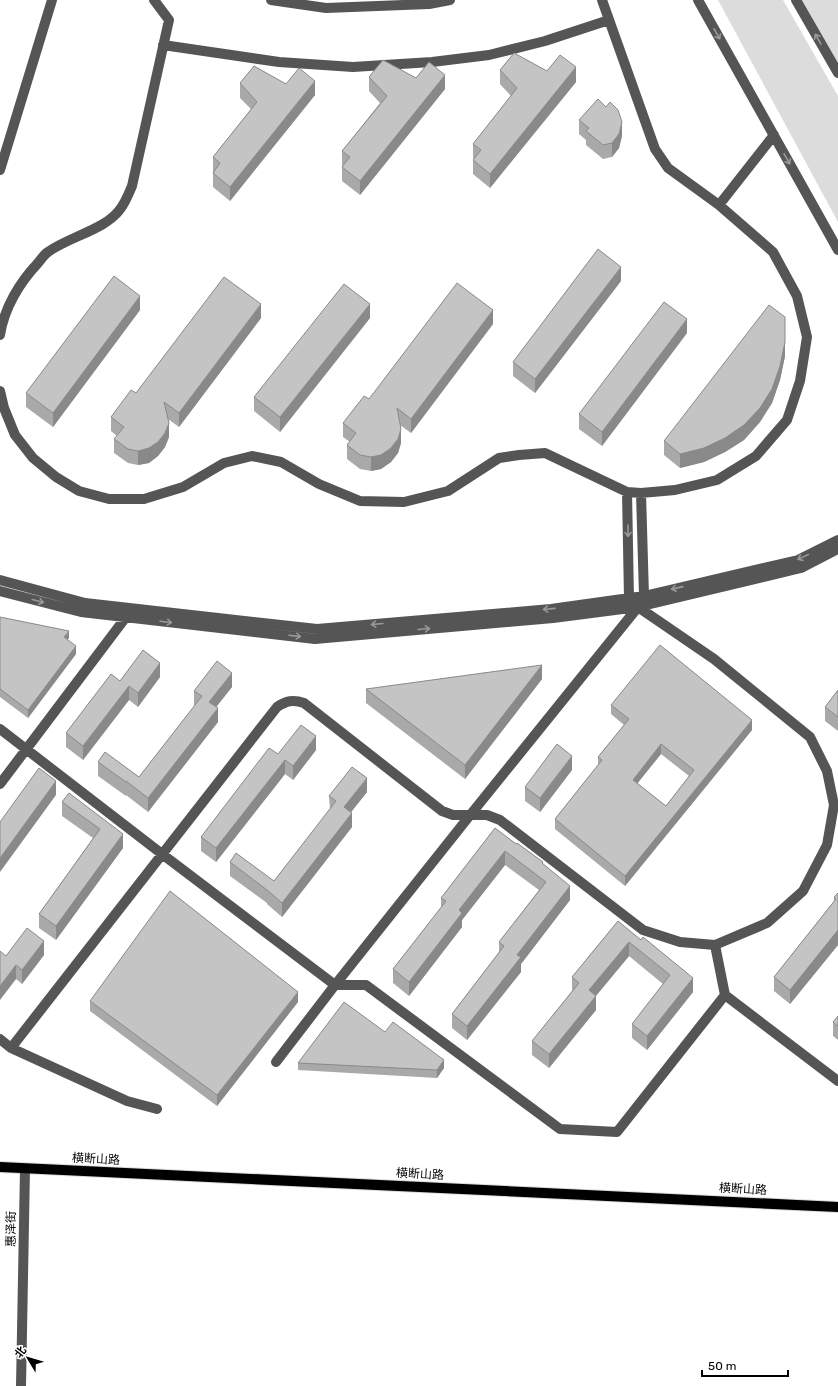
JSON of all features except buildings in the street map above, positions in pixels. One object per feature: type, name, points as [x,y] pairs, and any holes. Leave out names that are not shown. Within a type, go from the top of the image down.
[{"type":"main road","name":"横断山路","points":[[0,1168],[838,1207]]},
{"type":"street","points":[[0,170],[52,0]]},
{"type":"street","points":[[0,335],[1,327],[12,299],[27,274],[48,252],[105,223],[121,208],[132,186],[169,20],[154,0]]},
{"type":"street","points":[[271,0],[326,8],[429,4],[450,0]]},
{"type":"street","points":[[0,391],[4,408],[15,435],[33,458],[56,477],[79,491],[109,499],[144,499],[183,487],[224,463],[252,456],[282,462],[319,484],[360,501],[404,502],[448,491],[499,458],[519,454],[545,453],[627,492],[640,493],[675,490],[717,480],[756,456],[787,420],[800,381],[807,337],[797,296],[773,252],[719,205],[668,168],[655,149],[602,0]]},
{"type":"street","points":[[698,0],[838,250]]},
{"type":"street","points":[[796,0],[838,72]]},
{"type":"street","points":[[163,45],[279,62],[353,67],[432,62],[490,55],[545,41],[609,20]]},
{"type":"street","points":[[719,205],[774,135]]},
{"type":"street","points":[[11,1048],[277,708],[284,702],[290,700],[298,700],[304,703],[442,811],[453,815],[487,815],[500,820],[643,930],[680,942],[715,945],[767,923],[804,891],[827,845],[836,805],[827,771],[810,737],[714,659],[638,607],[629,598],[627,492]]},
{"type":"street","points":[[276,1062],[335,985],[471,814],[638,607],[644,596],[640,493]]},
{"type":"street","points":[[0,590],[81,612],[127,613],[317,629],[551,609],[644,596],[798,560],[838,540]]},
{"type":"street","points":[[0,580],[127,613],[315,639],[553,618],[638,607],[801,568],[838,549]]},
{"type":"street","points":[[0,784],[127,613]]},
{"type":"street","points":[[0,729],[335,985],[366,985],[560,1129],[617,1132],[725,995]]},
{"type":"street","points":[[715,945],[725,995],[838,1081]]},
{"type":"street","points":[[0,1039],[11,1048],[127,1102],[156,1109]]},
{"type":"street","name":"惠泽街","points":[[21,1386],[25,1169]]},
{"type":"shaded area","points":[[718,0],[783,0],[838,96],[838,222]]},
{"type":"shaded area","points":[[796,0],[838,0],[838,73]]}]
